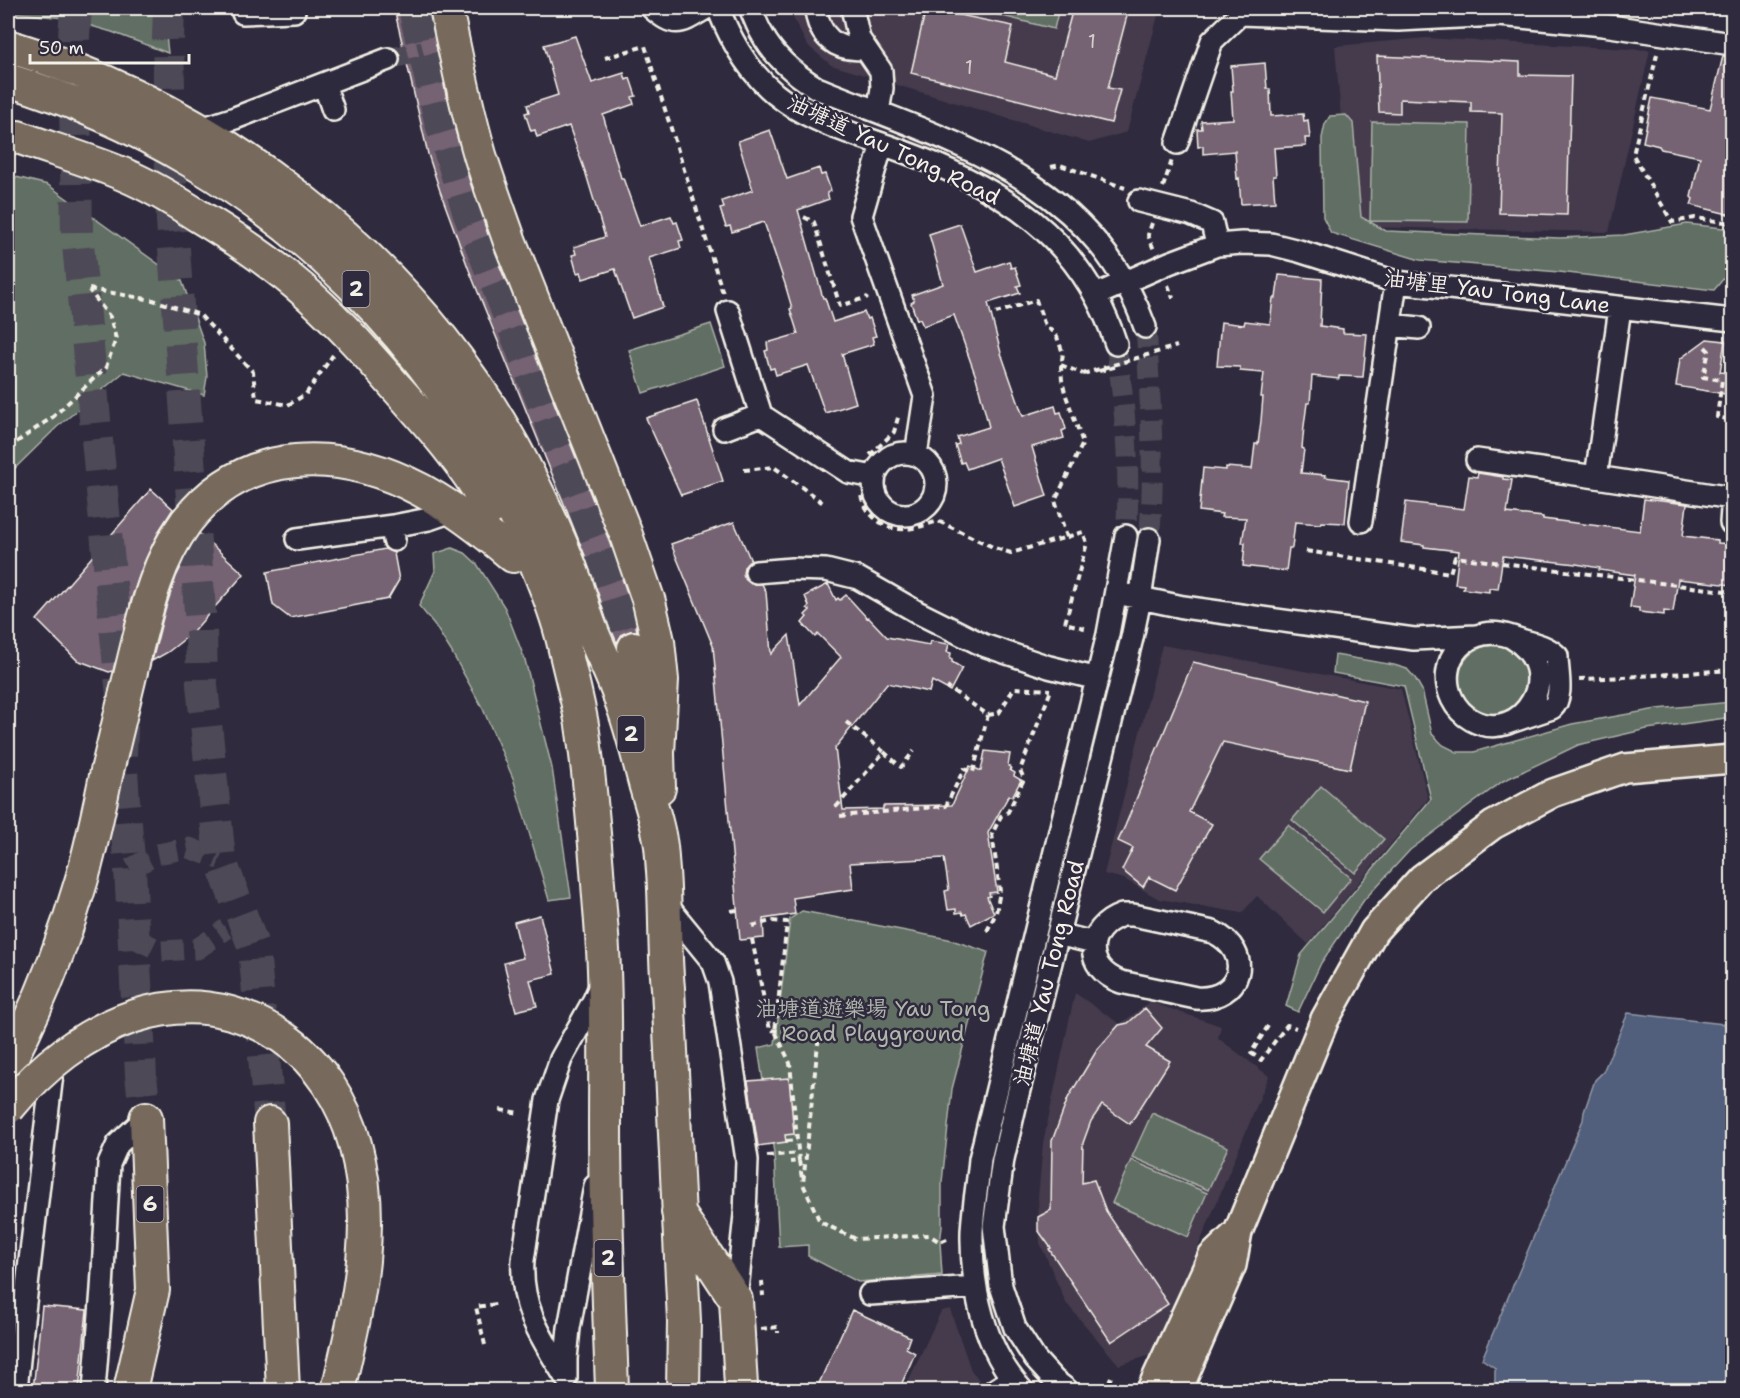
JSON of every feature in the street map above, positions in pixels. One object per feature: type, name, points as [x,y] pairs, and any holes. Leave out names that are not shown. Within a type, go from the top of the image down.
[{"type":"highway","points":[[446,8],[460,81],[480,156],[510,242],[625,532],[649,602],[658,640],[662,680],[658,753],[661,843]]},
{"type":"highway","name":"2","points":[[8,46],[111,84],[151,103],[240,156],[281,184],[321,216],[358,249],[427,322],[487,403],[522,463],[558,536],[591,629],[621,698],[661,843],[684,1321],[683,1390]]},
{"type":"highway","name":"2","points":[[8,80],[67,100],[139,133],[182,156],[263,208],[323,258],[371,305],[434,379],[461,419],[510,503],[548,592],[562,639],[581,722],[588,773],[604,968],[605,1128],[612,1389]]},
{"type":"highway","points":[[8,137],[18,137],[85,160],[163,194],[244,244],[277,268],[312,298],[348,334],[418,411],[464,467],[499,524],[546,625],[588,773]]},
{"type":"highway","points":[[8,1064],[41,993],[69,922],[82,880],[148,604],[163,561],[186,522],[206,500],[242,475],[271,465],[305,459],[338,462],[382,473],[418,489],[455,510],[513,556]]},
{"type":"highway","points":[[634,648],[658,753]]},
{"type":"highway","points":[[8,1108],[40,1072],[77,1044],[115,1023],[146,1012],[191,1007],[230,1012],[270,1029],[306,1056],[321,1074],[346,1120],[355,1142],[364,1197],[362,1278],[338,1390]]},
{"type":"highway","name":"6","points":[[130,1390],[153,1290],[146,1118]]},
{"type":"highway","points":[[270,1123],[283,1390]]},
{"type":"highway","points":[[677,1211],[750,1299],[741,1386]]},
{"type":"main road","points":[[1178,1390],[1232,1265],[1238,1232],[1325,1019],[1374,931],[1422,878],[1493,825],[1553,793],[1625,768],[1732,759]]},
{"type":"main road","points":[[1151,1390],[1212,1257],[1238,1232]]},
{"type":"street","points":[[243,8],[243,14],[294,11],[294,8]]},
{"type":"street","points":[[652,8],[673,22],[684,21],[706,8]]},
{"type":"street","name":"油塘道 Yau Tong Road","points":[[718,8],[737,48],[750,68],[785,101],[808,115],[930,161],[979,184],[1035,221],[1073,261],[1096,295],[1109,322],[1116,344]]},
{"type":"street","name":"油塘道 Yau Tong Road","points":[[750,8],[763,36],[786,64],[818,88],[958,143],[1026,179],[1052,198],[1086,228],[1111,259],[1126,282],[1145,327]]},
{"type":"street","points":[[816,8],[817,18],[824,35],[838,46],[854,50],[865,48]]},
{"type":"street","points":[[854,8],[855,26],[859,39],[881,70],[882,88],[879,112]]},
{"type":"street","points":[[1177,143],[1212,41],[1240,11],[1398,20],[1498,15],[1603,24],[1732,44]]},
{"type":"street","points":[[198,130],[388,59]]},
{"type":"street","points":[[324,84],[333,110]]},
{"type":"street","points":[[882,144],[861,216],[925,396],[916,455]]},
{"type":"street","points":[[1133,195],[1212,223],[1217,245]]},
{"type":"street","name":"油塘里 Yau Tong Lane","points":[[1096,295],[1169,262],[1217,245],[1271,244],[1396,282],[1732,320]]},
{"type":"street","points":[[1361,521],[1396,282]]},
{"type":"street","points":[[1596,477],[1620,308]]},
{"type":"street","points":[[728,311],[761,415],[848,472],[867,476],[874,487],[876,497],[890,512],[899,515],[919,512],[933,497],[935,477],[925,460],[916,455],[895,454],[867,476]]},
{"type":"street","points":[[1390,325],[1419,328]]},
{"type":"street","points":[[724,429],[761,415]]},
{"type":"street","points":[[1477,460],[1732,498]]},
{"type":"street","points":[[297,539],[394,533],[455,510]]},
{"type":"street","name":"油塘道 Yau Tong Road","points":[[1009,1387],[994,1350],[976,1287],[972,1232],[980,1158],[1098,679],[1126,536]]},
{"type":"street","name":"油塘道 Yau Tong Road","points":[[1067,1390],[1054,1380],[1035,1359],[1015,1328],[1001,1286],[994,1226],[1003,1159],[1132,638],[1149,539]]},
{"type":"street","points":[[756,572],[792,569],[826,570],[858,578],[919,613],[983,645],[1049,667],[1098,679]]},
{"type":"street","points":[[1116,593],[1183,608],[1414,639],[1493,633],[1511,637],[1540,646],[1557,656],[1559,697],[1557,704],[1552,708],[1509,722],[1490,725],[1476,722],[1462,714],[1452,702],[1447,688],[1447,673],[1452,658],[1461,646],[1476,636]]},
{"type":"street","points":[[1414,639],[1437,654],[1447,673]]},
{"type":"street","points":[[665,903],[713,962],[720,982],[747,1160],[745,1215],[750,1299]]},
{"type":"street","points":[[1122,915],[1133,915],[1213,932],[1224,937],[1232,945],[1237,956],[1238,968],[1229,989],[1219,996],[1208,999],[1196,998],[1110,978],[1095,960],[1094,943],[1101,927],[1110,919],[1122,915]]},
{"type":"street","points":[[1058,934],[1094,943]]},
{"type":"street","points":[[604,968],[600,987],[561,1059],[547,1100],[523,1260],[525,1301],[538,1332],[566,1378],[571,1318],[605,1128]]},
{"type":"street","points":[[16,1390],[54,1056]]},
{"type":"street","points":[[94,1390],[109,1164],[118,1144],[146,1118]]},
{"type":"street","points":[[870,1294],[976,1287]]},
{"type":"path","points":[[605,58],[645,46],[728,311]]},
{"type":"path","points":[[1657,54],[1633,155],[1672,222],[1695,218],[1732,223]]},
{"type":"path","points":[[1051,167],[1060,165],[1133,195]]},
{"type":"path","points":[[804,217],[814,222],[840,306],[871,297]]},
{"type":"path","points":[[8,448],[54,416],[106,367],[116,339],[110,317],[89,288],[153,300],[200,315],[253,372],[256,399],[288,405],[306,394],[338,347]]},
{"type":"path","points":[[996,313],[1036,300],[1044,323],[1057,337],[1063,353],[1062,380],[1083,443],[1055,501],[1067,537]]},
{"type":"path","points":[[1061,364],[1083,374],[1177,346]]},
{"type":"path","points":[[1705,347],[1708,351],[1703,377],[1722,380],[1717,417],[1732,420]]},
{"type":"path","points":[[900,405],[894,432],[868,456],[867,476],[860,489],[864,504],[877,521],[897,530],[938,521],[995,548],[1011,553],[1083,532],[1087,543],[1065,623],[1091,630]]},
{"type":"path","points":[[744,470],[774,467],[824,503]]},
{"type":"path","points":[[1306,551],[1450,573],[1455,557],[1732,592]]},
{"type":"path","points":[[1573,679],[1732,670]]},
{"type":"path","points":[[947,687],[988,715],[999,713],[1014,688],[1038,689]]},
{"type":"path","points":[[987,930],[996,913],[1000,891],[992,834],[1001,816],[1008,812],[1024,779],[1020,770],[1051,690]]},
{"type":"path","points":[[840,816],[946,806],[964,769],[973,772],[988,715]]},
{"type":"path","points":[[846,722],[901,767],[914,751]]},
{"type":"path","points":[[836,807],[884,752]]},
{"type":"path","points":[[731,911],[738,910]]},
{"type":"path","points":[[752,926],[771,921],[787,922],[775,1030],[790,1063],[803,1184],[820,1222],[856,1239],[929,1235],[940,1242],[947,1239]]},
{"type":"path","points":[[752,939],[770,1030],[819,1034],[803,1184]]},
{"type":"path","points":[[1268,1026],[1251,1053],[1261,1060],[1287,1025],[1297,1028]]},
{"type":"path","points":[[500,1110],[520,1113]]},
{"type":"path","points":[[786,1141],[797,1140]]},
{"type":"path","points":[[767,1156],[798,1153]]},
{"type":"path","points":[[790,1162],[799,1161]]},
{"type":"path","points":[[750,1299],[762,1281]]},
{"type":"path","points":[[485,1345],[476,1307],[496,1304]]},
{"type":"path","points":[[756,1329],[778,1326],[778,1333]]},
{"type":"path","points":[[1105,1390],[1111,1377]]},
{"type":"shaded area","points":[[788,8],[1160,8],[1127,132],[1089,143],[831,65],[807,45]]},
{"type":"shaded area","points":[[1426,38],[1650,50],[1609,232],[1350,228],[1335,46]]},
{"type":"shaded area","points":[[1162,645],[1401,689],[1428,799],[1308,944],[1257,896],[1242,913],[1159,899],[1124,879],[1104,874]]},
{"type":"shaded area","points":[[1075,993],[1120,1024],[1150,1002],[1221,1026],[1218,1038],[1269,1076],[1154,1354],[1119,1365],[1066,1303],[1040,1243],[1038,1198],[1043,1143]]},
{"type":"shaded area","points":[[950,1309],[971,1370],[987,1390],[904,1390],[941,1311]]},
{"type":"green space","points":[[8,8],[163,8],[168,53],[112,32],[64,18],[8,12]]},
{"type":"green space","points":[[976,8],[1059,8],[1054,29]]},
{"type":"green space","points":[[1346,115],[1353,123],[1361,217],[1386,231],[1560,238],[1624,235],[1687,224],[1732,229],[1732,272],[1729,272],[1714,290],[1559,272],[1420,260],[1331,233],[1323,217],[1322,138],[1325,124],[1330,116]]},
{"type":"green space","points":[[1372,122],[1470,124],[1468,222],[1370,221]]},
{"type":"green space","points":[[8,175],[48,185],[182,281],[204,343],[207,377],[204,395],[124,372],[57,427],[8,475]]},
{"type":"green space","points":[[711,324],[725,366],[643,393],[629,350]]},
{"type":"green space","points":[[452,548],[465,553],[477,564],[505,608],[525,660],[552,768],[571,897],[549,900],[513,778],[483,709],[451,651],[419,606],[435,571],[434,554]]},
{"type":"green space","points":[[1494,645],[1507,648],[1519,655],[1526,667],[1529,680],[1526,693],[1519,705],[1507,712],[1494,715],[1481,712],[1469,705],[1462,693],[1459,680],[1462,667],[1469,655],[1481,648]]},
{"type":"green space","points":[[1335,655],[1407,669],[1422,690],[1432,734],[1443,745],[1457,752],[1474,752],[1572,724],[1657,709],[1732,702],[1732,717],[1647,729],[1578,745],[1503,781],[1410,850],[1364,900],[1321,963],[1298,1012],[1286,1006],[1301,955],[1431,799],[1404,686],[1333,673]]},
{"type":"green space","points":[[1321,786],[1384,839],[1355,873],[1292,820]]},
{"type":"green space","points":[[1288,825],[1351,878],[1323,912],[1259,859]]},
{"type":"green space","name":"油塘道遊樂場 Yau Tong Road Playground","points":[[802,911],[948,939],[988,952],[952,1089],[942,1182],[940,1242],[942,1275],[858,1282],[808,1256],[808,1245],[779,1247],[774,1153],[758,1048],[775,1044],[790,919]]},
{"type":"green space","points":[[1152,1113],[1228,1147],[1208,1190],[1132,1157]]},
{"type":"green space","points":[[1131,1160],[1207,1193],[1188,1237],[1112,1203]]},
{"type":"water","points":[[1628,1013],[1732,1025],[1732,1390],[1492,1390],[1495,1368],[1482,1359],[1583,1120],[1595,1080],[1603,1072]]},
{"type":"building","points":[[394,8],[429,8],[448,105],[470,182],[493,249],[608,538],[632,607],[637,631],[622,634],[617,643],[586,558],[469,270],[440,191],[428,154]]},
{"type":"building","points":[[926,8],[1013,26],[1005,62],[1055,75],[1073,8],[1129,8],[1108,88],[1120,90],[1111,123],[911,73]]},
{"type":"building","points":[[575,36],[592,83],[624,73],[626,80],[630,78],[636,96],[632,97],[634,104],[603,115],[621,178],[623,178],[640,226],[671,216],[674,223],[677,222],[683,240],[679,241],[681,248],[649,258],[663,307],[632,318],[615,269],[583,279],[581,272],[577,273],[572,255],[576,254],[574,247],[605,237],[569,126],[537,137],[535,130],[531,131],[525,113],[529,112],[527,105],[558,95],[544,45]]},
{"type":"building","points":[[1377,56],[1520,62],[1520,75],[1571,76],[1567,215],[1499,213],[1502,113],[1471,112],[1471,102],[1400,99],[1400,113],[1379,112]]},
{"type":"building","points":[[1723,56],[1732,56],[1732,215],[1691,205],[1700,157],[1661,149],[1659,146],[1643,142],[1652,98],[1710,109]]},
{"type":"building","points":[[1265,63],[1267,89],[1270,89],[1271,116],[1303,114],[1304,121],[1308,120],[1310,138],[1305,138],[1306,146],[1274,148],[1275,202],[1241,204],[1235,151],[1203,154],[1203,146],[1198,147],[1197,129],[1202,129],[1201,121],[1233,119],[1231,66]]},
{"type":"building","points":[[770,130],[787,179],[819,168],[821,175],[825,174],[831,191],[827,193],[829,199],[798,210],[823,298],[825,298],[833,322],[864,312],[867,319],[870,318],[876,336],[872,337],[874,344],[842,354],[856,403],[825,413],[808,365],[776,375],[774,368],[770,369],[765,351],[768,350],[767,343],[798,334],[785,284],[764,222],[732,232],[730,226],[726,227],[720,209],[724,208],[722,201],[753,190],[738,141]]},
{"type":"building","points":[[960,224],[977,272],[1009,261],[1011,268],[1015,267],[1021,285],[1017,286],[1020,293],[988,303],[1001,353],[1023,416],[1055,406],[1057,413],[1061,412],[1066,429],[1062,431],[1064,438],[1032,447],[1047,496],[1015,507],[998,458],[967,469],[964,462],[961,463],[955,445],[959,444],[957,437],[989,427],[976,377],[954,315],[923,326],[920,319],[917,320],[911,303],[914,301],[912,295],[943,284],[929,234]]},
{"type":"building","points":[[1279,275],[1322,279],[1320,326],[1343,329],[1343,333],[1367,334],[1363,377],[1339,376],[1339,379],[1312,376],[1310,403],[1307,403],[1304,426],[1301,473],[1349,480],[1345,523],[1295,522],[1286,571],[1243,566],[1245,543],[1242,543],[1246,518],[1221,517],[1222,514],[1199,511],[1203,468],[1252,469],[1261,421],[1264,373],[1240,371],[1240,367],[1217,366],[1221,322],[1244,325],[1245,321],[1270,324]]},
{"type":"building","points":[[1707,339],[1725,341],[1720,372],[1732,373],[1732,395],[1676,386],[1680,359]]},
{"type":"building","points":[[697,401],[723,481],[681,495],[646,418]]},
{"type":"building","points":[[1478,473],[1512,480],[1507,513],[1543,517],[1543,519],[1640,531],[1644,499],[1687,504],[1683,536],[1732,544],[1732,585],[1678,579],[1673,612],[1664,611],[1664,615],[1639,612],[1639,608],[1630,607],[1635,575],[1576,564],[1503,556],[1498,589],[1489,588],[1489,592],[1463,589],[1464,585],[1455,584],[1459,551],[1401,542],[1406,502],[1464,509],[1469,476],[1477,477]]},
{"type":"building","points":[[151,489],[173,509],[160,529],[143,565],[131,600],[113,671],[109,672],[77,660],[37,620]]},
{"type":"building","points":[[734,522],[751,561],[744,567],[745,579],[751,584],[762,584],[766,592],[771,654],[789,635],[800,705],[841,657],[818,634],[815,637],[802,623],[810,610],[807,608],[809,606],[805,596],[828,584],[836,600],[846,595],[887,637],[929,645],[930,641],[949,644],[947,652],[951,653],[950,659],[962,668],[950,691],[932,681],[929,692],[887,683],[835,748],[843,810],[883,809],[883,806],[952,805],[970,766],[981,771],[985,751],[1010,754],[1008,766],[1015,773],[1014,776],[1021,780],[1012,797],[1009,795],[988,833],[997,892],[989,893],[990,896],[987,897],[994,913],[971,925],[966,914],[956,913],[956,909],[948,910],[945,891],[949,890],[944,858],[850,863],[853,889],[793,898],[795,914],[763,919],[764,938],[740,940],[713,646],[671,544]]},
{"type":"building","points":[[200,534],[244,574],[192,633],[168,652],[152,661],[176,577]]},
{"type":"building","points":[[385,549],[394,553],[399,580],[388,599],[290,618],[273,605],[267,572]]},
{"type":"building","points":[[1193,662],[1365,701],[1350,769],[1223,742],[1189,812],[1212,824],[1175,890],[1149,877],[1143,887],[1122,870],[1133,848],[1118,841]]},
{"type":"building","points":[[540,915],[555,974],[530,980],[537,1006],[516,1011],[504,963],[523,958],[514,922]]},
{"type":"building","points":[[1145,1008],[1162,1028],[1146,1047],[1170,1061],[1130,1124],[1102,1105],[1091,1121],[1083,1143],[1082,1183],[1094,1180],[1106,1211],[1168,1304],[1111,1342],[1049,1249],[1051,1248],[1038,1230],[1038,1217],[1051,1210],[1052,1141],[1068,1098],[1097,1050],[1119,1025],[1128,1023]]},
{"type":"building","points":[[789,1078],[794,1134],[785,1135],[786,1142],[758,1146],[748,1081]]},
{"type":"building","points":[[42,1306],[87,1310],[79,1390],[33,1390]]},
{"type":"building","points":[[852,1310],[910,1337],[906,1348],[915,1353],[899,1390],[816,1390]]},
{"type":"tunnel","points":[[76,8],[74,36],[77,234],[123,707],[121,755],[130,869],[141,1076],[146,1118]]},
{"type":"tunnel","points":[[169,8],[172,221],[201,625],[202,685],[220,859],[254,948],[270,1123]]},
{"type":"tunnel","points":[[414,8],[440,120],[469,214],[599,546],[634,648]]},
{"type":"tunnel","points":[[388,59],[423,51]]},
{"type":"tunnel","points":[[1145,327],[1152,465],[1149,539]]},
{"type":"tunnel","points":[[1116,344],[1126,440],[1128,488],[1126,536]]},
{"type":"tunnel","points":[[130,869],[157,854],[189,848],[220,859]]},
{"type":"tunnel","points":[[134,938],[161,951],[197,949],[226,929]]}]
